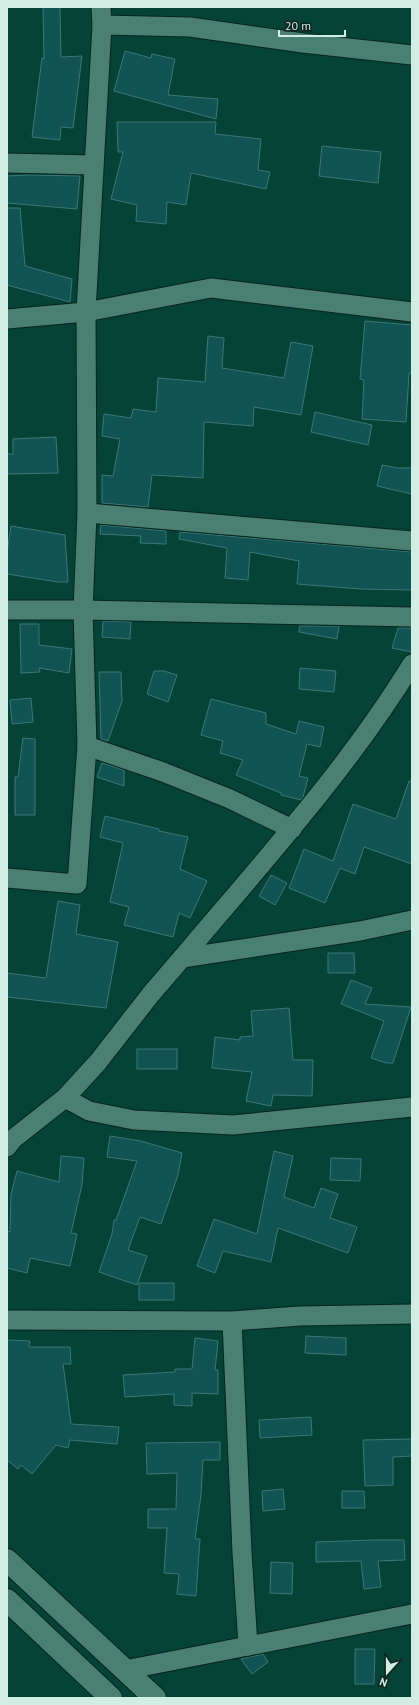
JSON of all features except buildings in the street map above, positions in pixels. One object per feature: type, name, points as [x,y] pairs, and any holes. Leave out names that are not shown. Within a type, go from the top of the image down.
[{"type":"main road","points":[[7,1560],[155,1698]]},
{"type":"main road","points":[[7,1600],[111,1698]]},
{"type":"street","points":[[7,878],[77,884],[87,746],[83,610],[87,513],[86,312],[101,16],[190,26],[303,43],[412,55]]},
{"type":"street","points":[[7,163],[93,165]]},
{"type":"street","points":[[7,319],[86,312],[211,288],[412,312]]},
{"type":"street","points":[[87,513],[412,541]]},
{"type":"street","points":[[7,610],[83,610],[412,617]]},
{"type":"street","points":[[7,1147],[14,1139],[65,1098],[98,1062],[151,994],[292,829],[345,761],[397,688],[412,664]]},
{"type":"street","points":[[87,746],[163,772],[230,800],[292,829]]},
{"type":"street","points":[[182,958],[360,931],[412,920]]},
{"type":"street","points":[[65,1098],[88,1111],[134,1120],[233,1125],[412,1107]]},
{"type":"street","points":[[7,1320],[232,1322],[300,1316],[412,1314]]},
{"type":"street","points":[[232,1322],[242,1552],[248,1646]]},
{"type":"street","points":[[125,1670],[412,1614]]}]
